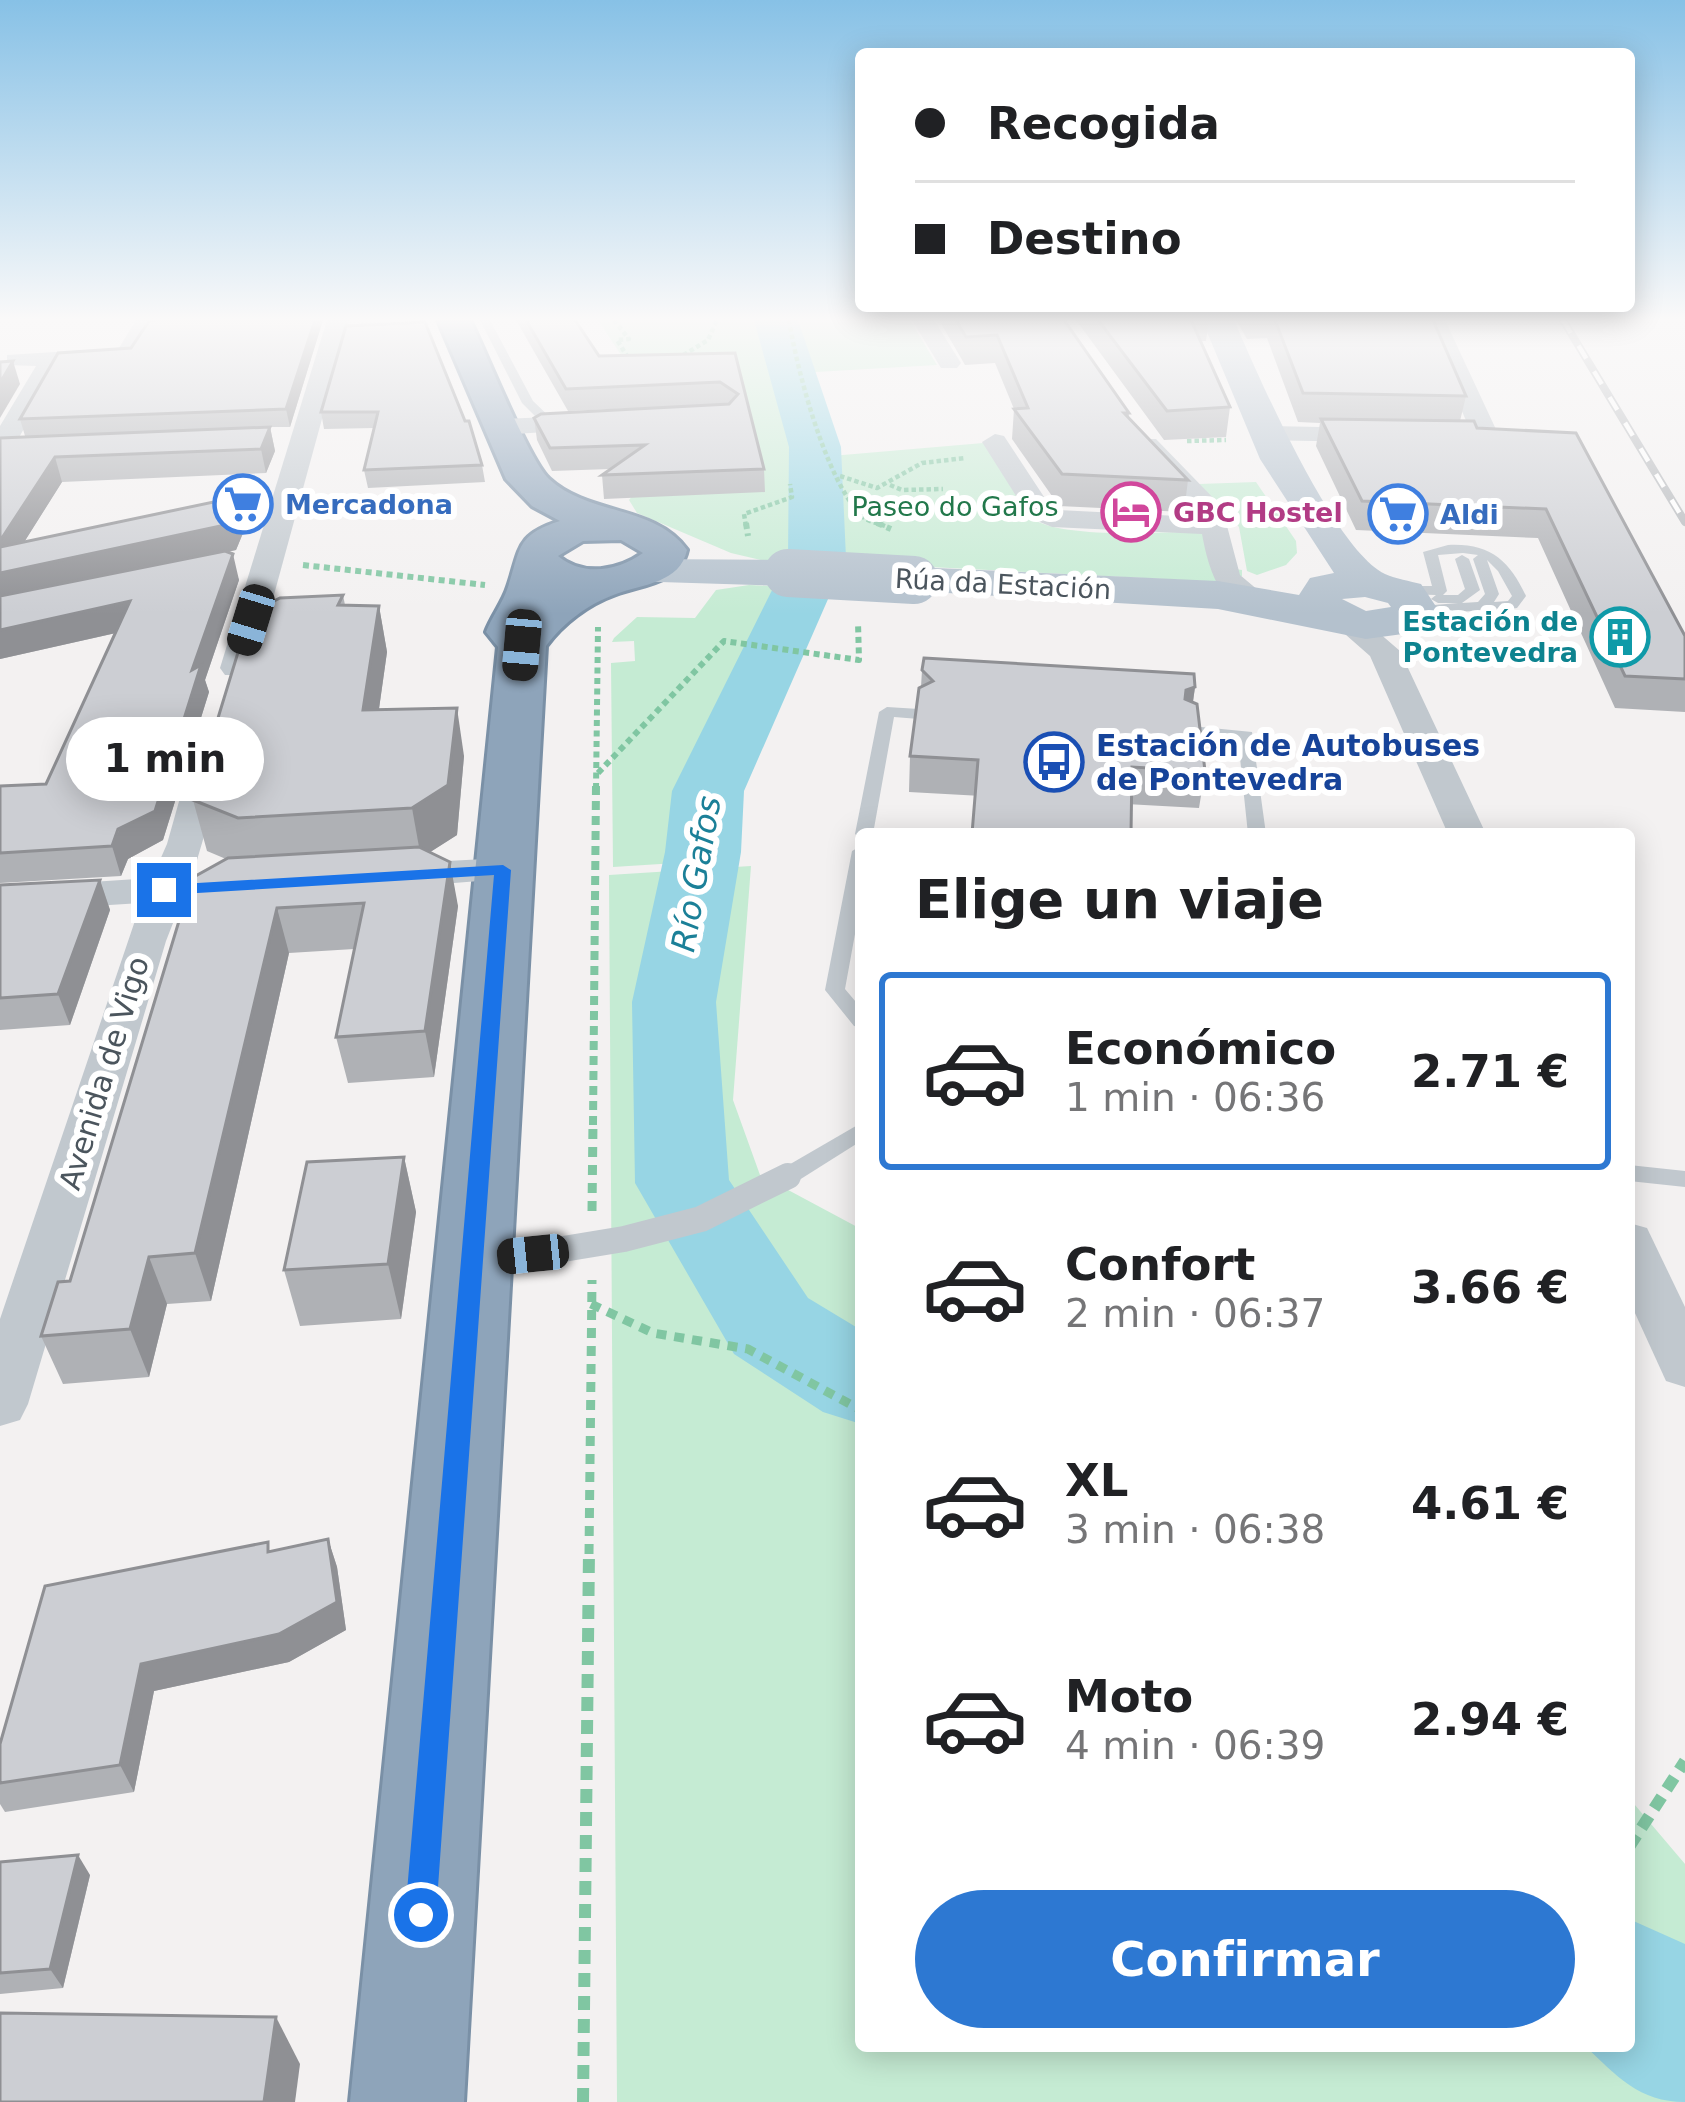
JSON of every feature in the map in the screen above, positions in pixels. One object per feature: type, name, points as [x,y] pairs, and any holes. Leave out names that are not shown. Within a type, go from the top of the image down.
[{"type":"highway","points":[[498,418],[526,479],[542,496],[548,520],[530,590],[512,619],[510,632],[522,645]]},
{"type":"highway","name":"Rúa da Estación","points":[[542,496],[626,568]]},
{"type":"highway","points":[[541,550],[550,574],[565,579],[626,568]]},
{"type":"highway","points":[[406,2102],[504,1257],[503,870],[522,645],[547,614],[626,568]]},
{"type":"main road","points":[[1258,418],[1366,602]]},
{"type":"main road","name":"Rúa da Estación","points":[[626,568],[1366,602]]},
{"type":"street","points":[[7,449],[22,418]]},
{"type":"street","name":"Avenida de Vigo","points":[[0,1404],[164,890],[186,844],[270,556],[285,439],[296,418]]},
{"type":"street","points":[[1265,434],[1487,438],[1478,418]]},
{"type":"street","points":[[502,427],[614,422]]},
{"type":"street","points":[[1132,424],[1212,513],[1226,579],[1238,597]]},
{"type":"street","points":[[1000,449],[1040,512],[1052,518],[1214,526]]},
{"type":"street","points":[[231,563],[270,556]]},
{"type":"street","points":[[1366,602],[1464,828]]},
{"type":"street","points":[[363,878],[503,870]]},
{"type":"street","points":[[0,900],[228,886]]},
{"type":"street","points":[[1635,1254],[1685,1366]]},
{"type":"lane","points":[[543,418],[550,425]]},
{"type":"lane","points":[[1430,552],[1489,553],[1504,562],[1519,596],[1512,605],[1480,610],[1366,602],[1440,591],[1430,552]]},
{"type":"lane","points":[[1366,602],[1461,599],[1474,590],[1462,559]]},
{"type":"lane","points":[[1480,559],[1492,594],[1480,610]]},
{"type":"lane","points":[[865,828],[887,712],[920,714]]},
{"type":"lane","points":[[1191,731],[1246,735],[1256,828]]},
{"type":"lane","points":[[855,883],[835,990],[855,1014]]},
{"type":"lane","points":[[504,1257],[624,1239],[701,1219],[788,1176],[855,1135]]},
{"type":"lane","points":[[1635,1174],[1685,1179]]},
{"type":"path","points":[[815,418],[861,517],[902,533]]},
{"type":"path","points":[[838,476],[877,488],[890,485],[922,463],[1000,449]]},
{"type":"path","points":[[748,537],[744,514],[792,497],[790,484]]},
{"type":"path","points":[[890,485],[902,490],[943,489]]},
{"type":"path","points":[[270,556],[297,564],[493,585]]},
{"type":"path","points":[[592,1235],[597,774],[626,568]]},
{"type":"path","points":[[597,774],[724,641],[859,660],[858,620]]},
{"type":"path","points":[[583,2102],[592,1258]]},
{"type":"path","points":[[591,1304],[653,1333],[748,1349],[855,1407]]},
{"type":"path","points":[[1635,1837],[1685,1761]]},
{"type":"green space","name":"Paseo do Gafos","points":[[698,418],[816,418],[831,456],[995,442],[1026,515],[1085,532],[1201,532],[1228,568],[1242,570],[1242,576],[1223,582],[852,563],[778,564],[731,553],[637,513],[629,500]]},
{"type":"green space","points":[[1256,482],[1296,541],[1297,553],[1286,565],[1257,575],[1247,571],[1239,527],[1199,484]]},
{"type":"green space","points":[[749,585],[791,587],[699,778],[692,862],[613,867],[611,663],[635,661],[634,641],[612,642],[637,617],[695,618],[716,590]]},
{"type":"green space","points":[[751,866],[733,1100],[760,1175],[855,1226],[855,2052],[1635,2052],[1635,1805],[1685,1864],[1685,2102],[617,2102],[609,875]]},
{"type":"building","points":[[377,418],[464,418],[469,421],[482,465],[364,470]]},
{"type":"building","points":[[534,418],[751,418],[764,469],[602,475],[645,445],[550,448]]},
{"type":"building","points":[[1021,418],[1129,418],[1188,480],[1062,474]]},
{"type":"building","points":[[1321,419],[1474,421],[1477,428],[1576,433],[1685,636],[1685,679],[1625,676],[1546,509],[1362,501]]},
{"type":"building","points":[[270,427],[261,449],[55,457],[0,541],[0,438]]},
{"type":"building","points":[[242,496],[230,524],[0,573],[0,547]]},
{"type":"building","points":[[225,551],[233,554],[192,670],[201,665],[155,811],[118,829],[112,846],[0,853],[0,786],[46,784],[130,601],[0,630],[0,596]]},
{"type":"building","points":[[343,595],[338,605],[379,606],[363,710],[457,708],[448,785],[412,808],[238,818],[193,800],[250,613],[280,598]]},
{"type":"building","name":"Estación de Autobuses de Pontevedra","points":[[924,658],[1194,674],[1195,687],[1186,690],[1185,699],[1197,704],[1205,771],[1132,767],[1131,828],[972,828],[978,760],[910,756],[919,688],[933,681],[922,670]]},
{"type":"building","points":[[419,847],[450,862],[425,1031],[336,1037],[364,903],[277,908],[195,1253],[149,1257],[130,1329],[41,1336],[58,1282],[70,1281],[192,878],[228,858]]},
{"type":"building","points":[[100,880],[58,994],[0,998],[0,885]]},
{"type":"building","points":[[404,1157],[388,1264],[284,1270],[307,1162]]},
{"type":"building","points":[[328,1539],[337,1602],[279,1634],[141,1664],[120,1765],[0,1783],[0,1744],[45,1586],[268,1542],[268,1552]]},
{"type":"building","points":[[78,1855],[50,1969],[0,1973],[0,1862]]},
{"type":"building","points":[[0,2013],[276,2017],[264,2102],[0,2102]]},
{"type":"waterway","name":"Río Gafos","points":[[806,418],[815,447],[817,558],[708,791],[703,852],[674,1002],[682,1183],[771,1326],[855,1378]]},
{"type":"waterway","name":"Río Gafos","points":[[1635,1995],[1685,2040]]},
{"type":"railway","points":[[1622,418],[1685,522]]},
{"type":"place","name":"Mercadona","points":[[243,504]]},
{"type":"place","name":"GBC Hostel","points":[[1131,512]]},
{"type":"place","name":"Aldi","points":[[1398,514]]},
{"type":"place","name":"Estación de Pontevedra","points":[[1620,637]]},
{"type":"place","name":"Estación de Autobuses de Pontevedra","points":[[1054,762]]},
{"type":"route","points":[[164,890],[503,870],[421,1915]]}]
